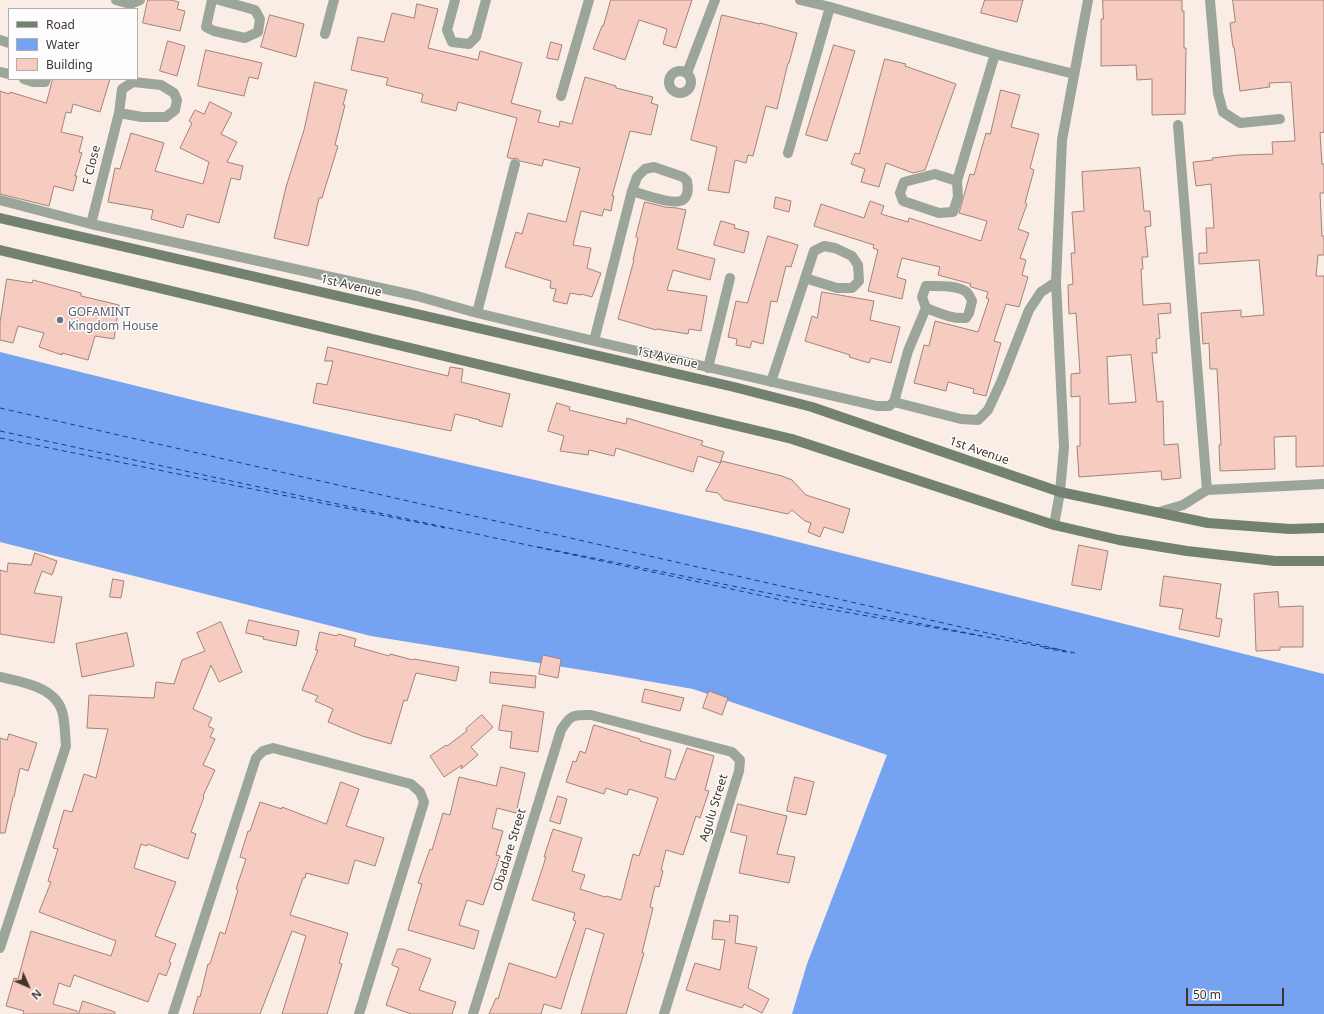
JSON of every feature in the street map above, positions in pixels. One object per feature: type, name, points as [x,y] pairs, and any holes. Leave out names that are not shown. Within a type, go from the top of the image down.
[{"type":"main road","name":"1st Avenue","points":[[0,218],[703,380],[812,407],[1060,492],[1208,523],[1290,529],[1324,528]]},
{"type":"main road","points":[[0,250],[792,439],[1054,525],[1119,540],[1186,551],[1275,561],[1324,560]]},
{"type":"street","points":[[116,0],[130,4],[140,0]]},
{"type":"street","points":[[212,0],[206,27],[214,31],[245,38],[258,32],[260,19],[255,10],[219,0]]},
{"type":"street","points":[[325,34],[334,0]]},
{"type":"street","points":[[455,0],[447,30],[452,42],[469,44],[476,37],[486,0]]},
{"type":"street","points":[[561,96],[589,0]]},
{"type":"street","points":[[687,73],[715,0]]},
{"type":"street","points":[[800,0],[830,7],[995,54],[1074,74]]},
{"type":"street","points":[[1054,525],[1060,492],[1064,447],[1056,282],[1062,140],[1088,0]]},
{"type":"street","points":[[1210,0],[1218,93],[1223,112],[1240,123],[1280,119]]},
{"type":"street","points":[[788,153],[830,7]]},
{"type":"street","points":[[957,181],[934,174],[904,182],[900,194],[902,201],[939,213],[953,212],[958,196],[957,181],[995,54]]},
{"type":"street","points":[[27,80],[33,82],[45,82],[46,80]]},
{"type":"street","name":"F Close","points":[[91,224],[119,113],[122,89],[133,82],[160,85],[174,92],[177,100],[175,110],[166,117],[142,117],[119,113]]},
{"type":"street","points":[[1178,125],[1207,490]]},
{"type":"street","points":[[477,313],[514,164]]},
{"type":"street","points":[[594,341],[632,191],[637,177],[645,170],[654,167],[683,177],[687,181],[689,190],[684,199],[679,202],[664,200],[632,191]]},
{"type":"street","points":[[0,200],[91,224],[417,296],[477,313],[594,341],[877,406],[889,406],[894,402],[908,351],[926,308],[922,297],[926,286],[944,286],[964,290],[969,294],[972,301],[966,318],[945,316],[926,308]]},
{"type":"street","points":[[770,382],[814,251],[824,246],[835,248],[852,256],[858,264],[859,281],[852,288],[837,288],[805,278]]},
{"type":"street","points":[[708,368],[730,278]]},
{"type":"street","points":[[894,402],[961,419],[978,420],[988,410],[1001,382],[1029,310],[1041,292],[1056,282]]},
{"type":"street","points":[[1158,512],[1183,505],[1207,490],[1324,484]]},
{"type":"street","points":[[0,677],[25,683],[50,694],[59,703],[63,714],[66,746],[0,948]]},
{"type":"street","name":"Obadare Street","points":[[473,1014],[561,730],[568,719],[577,715],[591,715]]},
{"type":"street","name":"Agulu Street","points":[[591,715],[732,752],[740,760],[739,771],[664,1014]]},
{"type":"street","points":[[173,1014],[256,758],[264,751],[273,748],[411,784],[420,792],[424,802],[359,1014]]},
{"type":"water","points":[[0,352],[201,402],[762,533],[1324,674],[1324,1014],[792,1014],[807,964],[887,755],[693,689],[371,636],[0,542]]},
{"type":"building","points":[[148,0],[171,0],[179,2],[177,9],[185,11],[180,31],[143,23]]},
{"type":"building","points":[[611,0],[692,0],[676,48],[663,44],[667,29],[639,20],[625,60],[593,49],[603,26]]},
{"type":"building","points":[[985,0],[1023,0],[1017,22],[981,13]]},
{"type":"building","points":[[1103,0],[1182,0],[1182,11],[1184,11],[1184,48],[1186,48],[1185,114],[1152,115],[1152,79],[1137,80],[1136,65],[1101,66],[1101,19],[1103,19]]},
{"type":"building","points":[[1233,0],[1324,0],[1324,132],[1320,133],[1322,164],[1324,164],[1324,193],[1320,193],[1322,236],[1324,236],[1324,255],[1318,255],[1316,276],[1324,276],[1324,466],[1296,467],[1296,436],[1274,437],[1275,469],[1220,471],[1219,445],[1221,445],[1217,369],[1210,369],[1209,343],[1203,344],[1201,313],[1241,310],[1241,317],[1264,315],[1259,260],[1199,264],[1199,253],[1207,253],[1206,228],[1214,228],[1211,184],[1196,186],[1193,162],[1239,155],[1273,154],[1272,142],[1295,141],[1291,82],[1269,83],[1270,87],[1240,91],[1230,23],[1235,22]]},
{"type":"building","points":[[417,4],[438,9],[428,48],[478,60],[480,51],[522,63],[511,103],[541,111],[538,122],[559,127],[560,121],[572,124],[585,77],[616,86],[616,88],[653,97],[651,103],[658,105],[651,135],[630,131],[612,196],[614,196],[611,211],[604,209],[602,216],[581,211],[573,245],[591,248],[587,268],[601,273],[592,297],[570,293],[567,304],[553,301],[556,289],[550,288],[551,281],[505,267],[516,232],[522,234],[528,213],[566,222],[580,168],[544,159],[542,166],[520,161],[517,158],[512,159],[507,157],[517,118],[458,102],[456,111],[421,102],[423,94],[386,85],[388,78],[351,70],[358,37],[384,42],[392,13],[414,18]]},
{"type":"building","points":[[270,15],[304,24],[296,57],[261,47]]},
{"type":"building","points":[[722,15],[797,33],[777,109],[766,106],[753,156],[748,155],[746,163],[735,160],[729,193],[708,190],[717,147],[691,140]]},
{"type":"building","points":[[168,41],[185,46],[177,76],[160,71]]},
{"type":"building","points":[[551,42],[562,45],[558,60],[547,58]]},
{"type":"building","points":[[834,45],[855,51],[827,141],[806,135]]},
{"type":"building","points":[[206,50],[262,63],[258,79],[249,77],[244,96],[198,86]]},
{"type":"building","points":[[885,59],[906,64],[905,66],[956,84],[925,170],[913,173],[886,163],[879,187],[861,182],[865,169],[851,164],[855,153],[859,154]]},
{"type":"building","points":[[53,80],[110,80],[100,112],[73,104],[71,113],[66,112],[61,132],[83,137],[79,152],[82,153],[75,176],[77,176],[73,191],[54,186],[49,206],[0,194],[0,91],[9,94],[10,92],[46,103]]},
{"type":"building","points":[[315,82],[347,90],[343,105],[345,105],[335,145],[338,146],[322,198],[319,198],[308,246],[274,238],[286,187],[304,130]]},
{"type":"building","points":[[1001,90],[1020,95],[1011,127],[1039,134],[1030,168],[1034,170],[1025,203],[1027,204],[1018,229],[1029,233],[1020,258],[1026,260],[1022,275],[1028,277],[1019,307],[1006,304],[994,341],[1001,343],[986,396],[973,393],[974,389],[948,382],[946,391],[914,383],[924,345],[929,346],[935,321],[978,332],[989,299],[986,298],[988,292],[971,287],[971,284],[938,275],[940,267],[902,258],[897,277],[906,280],[902,299],[868,291],[878,250],[873,248],[874,245],[814,226],[821,204],[864,218],[870,201],[884,206],[881,214],[908,222],[909,218],[981,241],[987,221],[959,213],[970,174],[974,175],[986,133],[990,134]]},
{"type":"building","points":[[210,102],[232,113],[221,134],[237,142],[227,162],[243,166],[240,180],[231,178],[219,223],[187,214],[183,228],[151,219],[153,210],[108,202],[115,168],[120,169],[131,133],[164,143],[155,171],[203,184],[209,162],[180,148],[192,123],[189,121],[195,110],[204,114]]},
{"type":"building","points":[[1140,168],[1144,211],[1150,211],[1151,226],[1145,227],[1148,257],[1142,257],[1143,269],[1141,269],[1143,305],[1170,303],[1171,313],[1158,314],[1160,338],[1156,339],[1157,353],[1152,353],[1157,402],[1163,401],[1164,445],[1178,444],[1181,478],[1162,480],[1161,471],[1079,477],[1077,446],[1080,446],[1080,396],[1071,397],[1071,374],[1080,373],[1076,313],[1069,314],[1068,285],[1073,284],[1071,253],[1075,253],[1072,212],[1084,211],[1082,172]],"holes":[[[1131,355],[1136,402],[1109,404],[1107,357]]]},
{"type":"building","points":[[776,197],[791,201],[789,212],[774,208]]},
{"type":"building","points":[[645,202],[686,210],[677,249],[715,259],[710,280],[673,270],[667,290],[707,296],[701,331],[689,329],[688,334],[656,330],[618,319],[634,260],[638,238],[636,237]]},
{"type":"building","points":[[721,221],[735,225],[734,228],[749,232],[744,253],[714,245]]},
{"type":"building","points":[[768,236],[798,245],[791,267],[786,266],[777,302],[771,301],[763,344],[752,341],[750,348],[736,345],[737,339],[728,337],[736,301],[747,303]]},
{"type":"building","points":[[7,279],[32,283],[33,280],[81,293],[81,296],[119,305],[114,339],[95,336],[88,360],[62,353],[62,355],[39,347],[44,333],[18,326],[13,343],[0,340],[0,323]]},
{"type":"building","points":[[822,292],[874,301],[870,320],[900,327],[891,363],[871,358],[869,363],[849,357],[850,355],[805,341],[812,316],[817,318]]},
{"type":"building","points":[[328,347],[448,376],[450,367],[463,369],[461,382],[510,394],[502,427],[455,414],[451,431],[313,403],[317,383],[327,385],[333,361],[325,361]]},
{"type":"building","points":[[557,403],[570,407],[569,410],[626,424],[627,418],[703,441],[701,445],[724,452],[720,463],[698,456],[693,472],[616,448],[614,456],[589,450],[588,455],[560,451],[564,436],[548,431]]},
{"type":"building","points":[[722,461],[782,476],[792,480],[806,495],[850,509],[843,533],[824,527],[820,537],[808,532],[811,523],[805,521],[792,510],[788,514],[724,500],[718,493],[706,491]]},
{"type":"building","points":[[1079,545],[1108,551],[1101,590],[1072,585]]},
{"type":"building","points":[[35,553],[57,561],[52,575],[42,571],[34,593],[62,597],[54,643],[0,634],[0,570],[7,572],[8,563],[31,565]]},
{"type":"building","points":[[1164,576],[1221,584],[1216,618],[1222,619],[1219,637],[1179,629],[1183,609],[1160,606]]},
{"type":"building","points":[[113,579],[124,581],[121,598],[110,597]]},
{"type":"building","points":[[1278,592],[1279,607],[1303,606],[1303,647],[1280,647],[1280,650],[1256,651],[1254,594]]},
{"type":"building","points":[[249,620],[299,631],[296,646],[263,639],[264,637],[246,633]]},
{"type":"building","points":[[221,622],[242,672],[219,682],[211,665],[193,709],[212,718],[208,726],[214,729],[210,737],[215,739],[203,765],[215,770],[203,796],[204,797],[191,832],[196,834],[188,859],[148,844],[147,846],[141,844],[134,868],[176,882],[155,936],[176,944],[169,962],[171,963],[166,976],[159,973],[148,1002],[74,975],[70,987],[59,983],[53,1004],[77,1011],[77,1014],[23,1014],[24,1011],[6,1006],[14,978],[18,979],[31,931],[111,956],[116,941],[39,912],[51,882],[48,881],[58,849],[53,848],[64,810],[72,812],[84,774],[96,778],[108,729],[87,728],[89,695],[154,698],[156,682],[174,684],[182,660],[205,651],[197,633]]},
{"type":"building","points":[[320,632],[337,636],[338,634],[356,639],[354,646],[389,656],[390,654],[413,660],[459,667],[456,681],[416,673],[407,701],[404,700],[391,744],[362,736],[328,722],[333,709],[315,701],[318,696],[302,690],[318,650],[316,650]]},
{"type":"building","points":[[127,633],[134,666],[82,677],[76,644]]},
{"type":"building","points":[[543,655],[561,659],[558,678],[539,674]]},
{"type":"building","points":[[491,672],[536,676],[535,688],[490,683]]},
{"type":"building","points":[[645,689],[684,698],[680,711],[642,702]]},
{"type":"building","points":[[709,691],[728,698],[722,715],[703,708]]},
{"type":"building","points":[[503,705],[544,712],[538,752],[510,748],[512,732],[499,730]]},
{"type":"building","points":[[482,715],[493,727],[471,747],[478,755],[461,769],[462,765],[444,777],[430,756],[446,745],[447,746],[467,731],[466,729]]},
{"type":"building","points":[[594,725],[671,750],[665,777],[675,780],[687,748],[714,756],[705,790],[709,791],[700,818],[696,816],[683,855],[666,850],[659,887],[655,886],[650,907],[653,908],[642,953],[644,953],[626,1014],[581,1014],[604,934],[586,928],[561,1009],[544,1004],[541,1014],[489,1014],[496,998],[498,999],[509,963],[556,978],[576,921],[573,920],[575,913],[532,900],[546,857],[544,857],[553,829],[582,838],[572,871],[585,875],[580,889],[605,897],[621,900],[633,854],[639,856],[658,798],[629,789],[627,795],[606,788],[604,794],[566,782],[573,761],[576,762],[580,751],[585,753]]},
{"type":"building","points":[[9,734],[37,743],[28,771],[20,768],[5,833],[0,833],[0,738],[7,740]]},
{"type":"building","points":[[501,767],[525,773],[516,813],[497,808],[492,828],[503,831],[496,855],[500,856],[483,905],[467,900],[459,925],[479,931],[474,949],[408,930],[422,884],[418,883],[430,849],[432,850],[443,813],[450,815],[459,777],[496,786]]},
{"type":"building","points":[[795,777],[814,782],[806,815],[787,811]]},
{"type":"building","points":[[341,782],[359,789],[346,826],[384,838],[375,866],[355,860],[348,884],[306,873],[290,915],[348,933],[339,963],[342,964],[327,1014],[282,1014],[306,936],[292,931],[260,1014],[193,1014],[198,996],[200,997],[208,964],[210,964],[220,932],[225,934],[238,890],[236,889],[246,859],[240,857],[248,831],[250,831],[260,802],[282,809],[282,807],[326,824]]},
{"type":"building","points":[[558,796],[567,799],[560,824],[550,821]]},
{"type":"building","points":[[738,804],[787,816],[777,854],[795,857],[789,883],[739,873],[747,836],[731,832]]},
{"type":"building","points":[[730,915],[738,916],[735,943],[757,947],[748,988],[769,999],[762,1013],[744,1004],[742,1008],[686,990],[695,963],[720,970],[725,940],[712,939],[714,920],[729,922]]},
{"type":"building","points":[[398,949],[403,949],[431,959],[419,990],[456,1002],[452,1014],[411,1014],[386,1005],[399,968],[392,965]]},
{"type":"building","points":[[83,1001],[115,1012],[115,1014],[79,1014]]},
{"type":"ferry route","points":[[0,408],[1075,653]]},
{"type":"ferry route","points":[[0,431],[805,605],[1061,650]]},
{"type":"ferry route","points":[[0,438],[445,528]]},
{"type":"ferry route","points":[[538,547],[982,636]]},
{"type":"ferry route","points":[[1044,648],[1072,653]]},
{"type":"place","name":"GOFAMINT Kingdom House","points":[[60,320]]}]
